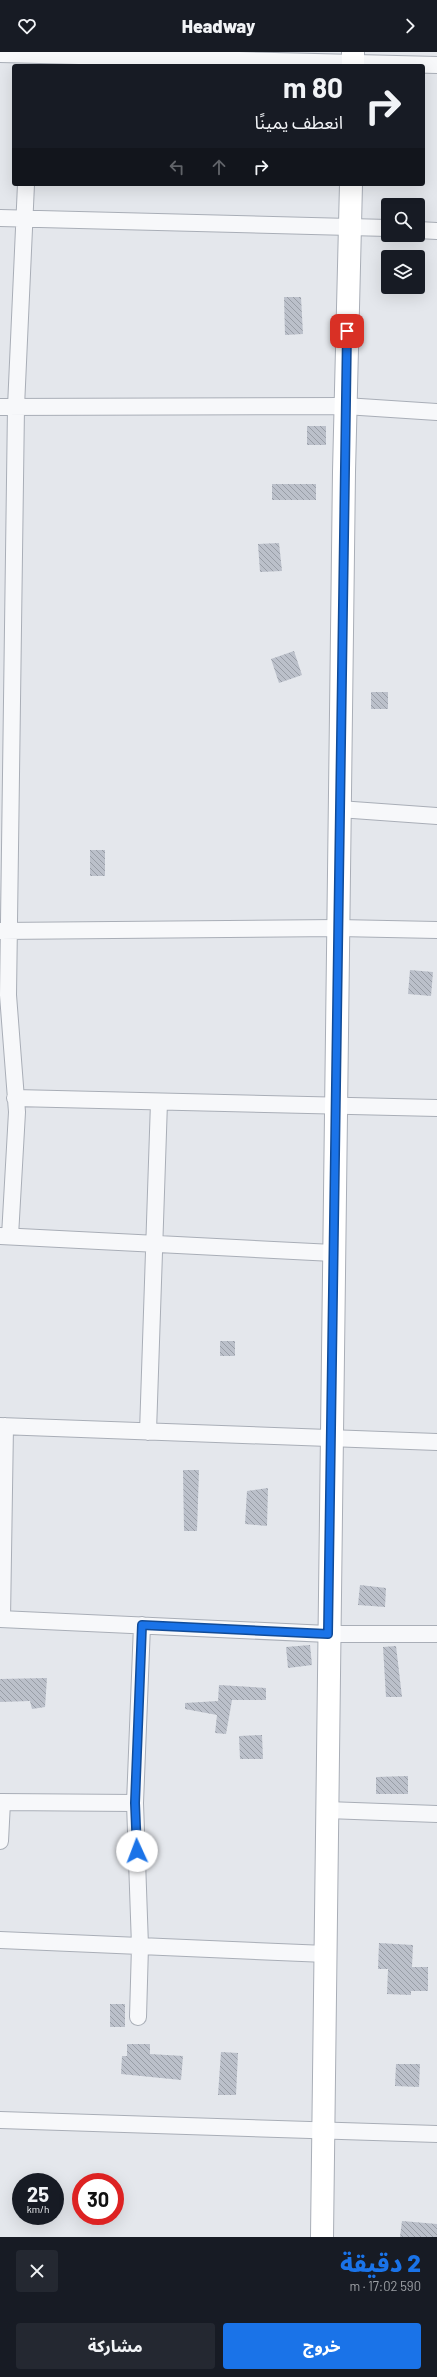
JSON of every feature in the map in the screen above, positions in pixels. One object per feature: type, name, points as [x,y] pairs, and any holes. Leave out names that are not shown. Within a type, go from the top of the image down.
[{"type":"main road","points":[[322,2237],[325,2130],[328,1634],[339,809],[345,406],[351,186]]},
{"type":"street","points":[[0,54],[32,58],[353,60],[420,64]]},
{"type":"street","points":[[425,64],[437,65]]},
{"type":"street","points":[[26,186],[16,407],[4,931],[16,1112],[5,1236],[333,1253]]},
{"type":"street","points":[[0,218],[381,228]]},
{"type":"street","points":[[425,230],[437,231]]},
{"type":"street","points":[[0,407],[345,406],[437,412]]},
{"type":"street","points":[[339,809],[437,816]]},
{"type":"street","points":[[4,931],[338,928],[437,930]]},
{"type":"street","points":[[15,1098],[335,1107],[437,1108]]},
{"type":"street","points":[[148,1432],[159,1102]]},
{"type":"street","points":[[437,1442],[3,1426],[1,1619],[328,1634],[437,1634]]},
{"type":"street","points":[[138,2017],[140,1946],[135,1803],[142,1625]]},
{"type":"street","points":[[0,1841],[1,1802],[135,1803]]},
{"type":"street","points":[[327,1810],[437,1814]]},
{"type":"street","points":[[0,1940],[326,1954]]},
{"type":"street","points":[[0,2120],[437,2134]]},
{"type":"building","points":[[284,297],[301,297],[303,334],[285,335]]},
{"type":"building","points":[[307,426],[326,426],[326,445],[307,445]]},
{"type":"building","points":[[272,484],[316,484],[316,500],[272,500]]},
{"type":"building","points":[[279,543],[282,571],[260,572],[258,544]]},
{"type":"building","points":[[294,651],[302,675],[279,683],[271,659]]},
{"type":"building","points":[[371,692],[388,692],[388,709],[371,709]]},
{"type":"building","points":[[90,850],[105,850],[105,876],[90,876]]},
{"type":"building","points":[[410,970],[433,972],[431,996],[408,994]]},
{"type":"building","points":[[220,1341],[235,1341],[235,1356],[220,1356]]},
{"type":"building","points":[[183,1470],[199,1470],[197,1531],[184,1531]]},
{"type":"building","points":[[268,1488],[267,1526],[245,1524],[247,1491]]},
{"type":"building","points":[[360,1585],[386,1588],[385,1607],[358,1605]]},
{"type":"building","points":[[310,1645],[312,1665],[288,1668],[286,1647]]},
{"type":"building","points":[[396,1646],[402,1697],[386,1697],[383,1647]]},
{"type":"building","points":[[47,1678],[45,1707],[32,1709],[30,1701],[0,1702],[0,1679]]},
{"type":"building","points":[[219,1685],[266,1688],[266,1700],[232,1700],[226,1734],[215,1733],[217,1715],[185,1709],[185,1703],[218,1701]]},
{"type":"building","points":[[262,1735],[263,1759],[240,1759],[239,1736]]},
{"type":"building","points":[[408,1776],[408,1794],[376,1794],[376,1777]]},
{"type":"building","points":[[379,1943],[413,1945],[412,1967],[428,1967],[428,1991],[411,1991],[411,1995],[387,1994],[388,1969],[378,1969]]},
{"type":"building","points":[[110,2004],[125,2004],[125,2027],[110,2027]]},
{"type":"building","points":[[127,2044],[150,2044],[150,2054],[183,2056],[181,2080],[121,2074],[122,2056],[127,2056]]},
{"type":"building","points":[[221,2052],[238,2053],[236,2095],[218,2095]]},
{"type":"building","points":[[396,2064],[420,2064],[419,2087],[395,2086]]},
{"type":"building","points":[[402,2221],[437,2224],[437,2237],[400,2237]]},
{"type":"route","points":[[137,1851],[135,1803],[142,1625],[328,1634],[347,331]]}]
